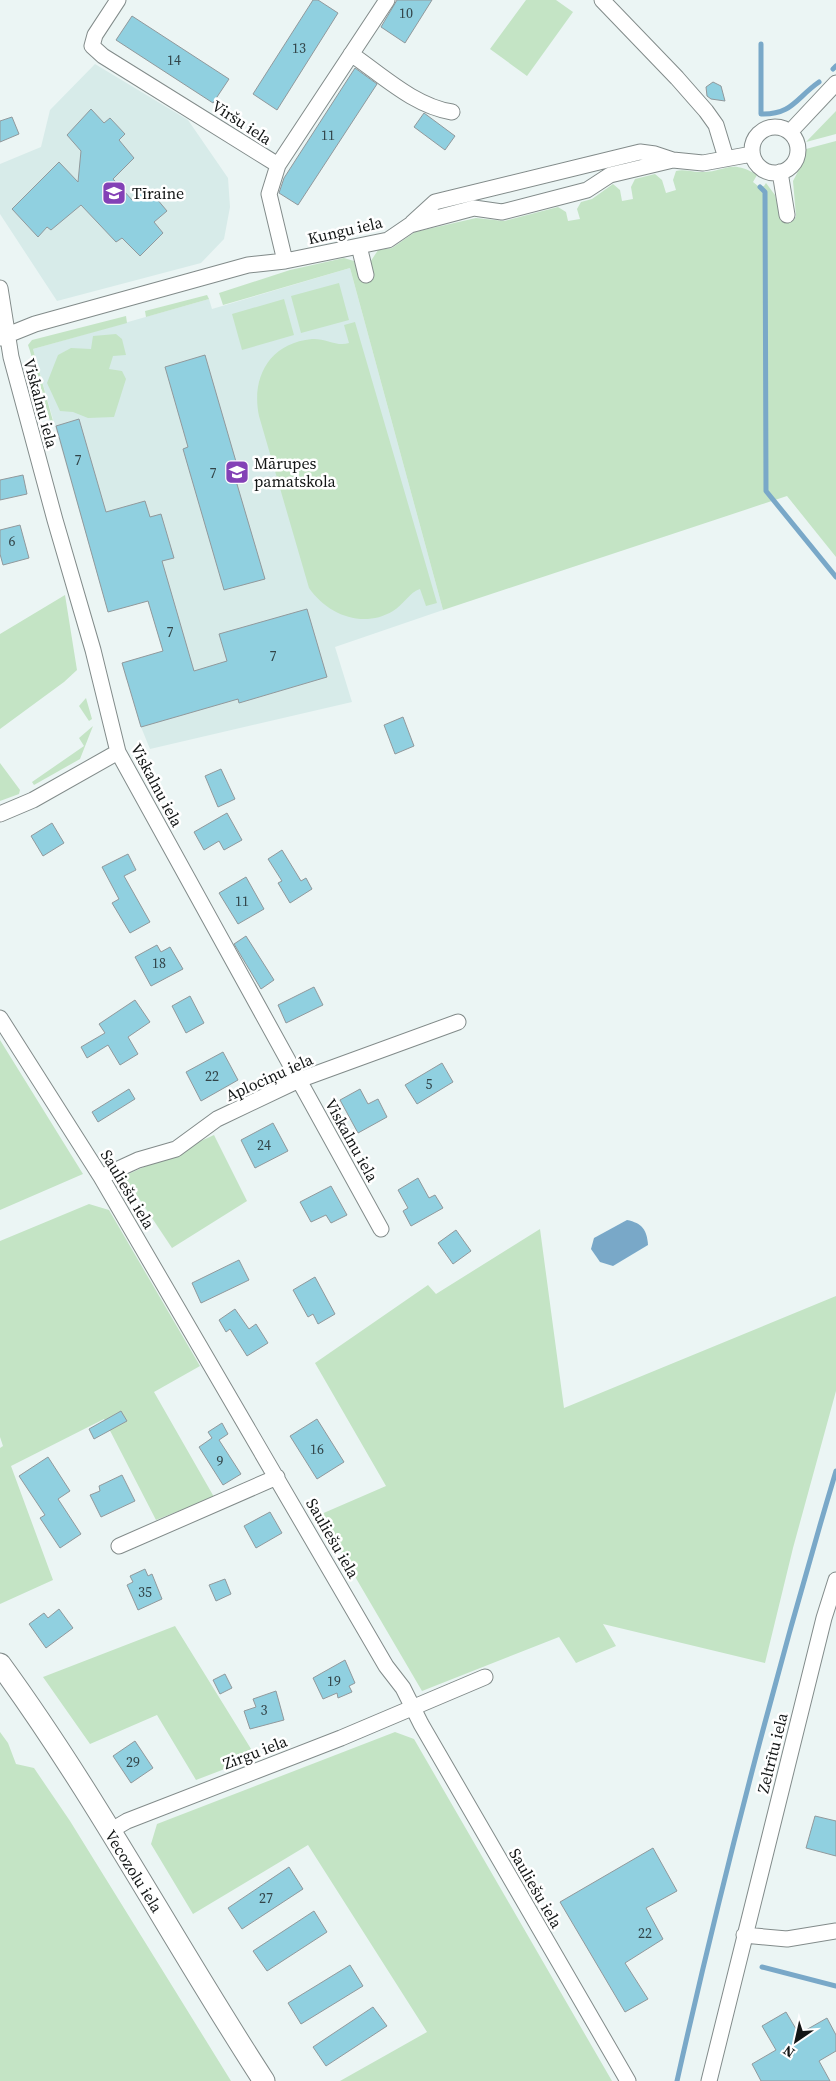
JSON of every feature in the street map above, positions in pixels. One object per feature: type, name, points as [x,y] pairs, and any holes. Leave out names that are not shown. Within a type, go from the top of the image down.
[{"type":"street","name":"Viršu iela","points":[[118,0],[95,35],[92,46],[103,56],[278,165],[387,0]]},
{"type":"street","points":[[602,0],[678,78],[706,111],[716,125],[726,158]]},
{"type":"street","points":[[351,54],[423,103],[438,110],[452,112]]},
{"type":"street","points":[[790,132],[836,83]]},
{"type":"street","points":[[778,127],[790,132],[798,149],[796,160],[789,168],[780,172],[771,173],[762,169],[756,163],[752,154],[753,143],[758,134],[768,128],[778,127]]},
{"type":"street","points":[[410,226],[435,202],[640,152],[673,160]]},
{"type":"street","name":"Kungu iela","points":[[4,336],[61,316],[248,265],[285,261],[388,240],[410,226],[474,208],[502,212],[587,190],[610,175],[673,160],[702,162],[752,154]]},
{"type":"street","points":[[278,165],[269,194],[285,261]]},
{"type":"street","points":[[780,172],[787,215]]},
{"type":"street","points":[[359,246],[366,275]]},
{"type":"street","name":"Viskalnu iela","points":[[0,288],[4,336],[54,520],[93,650],[118,752],[381,1229]]},
{"type":"street","points":[[0,814],[33,800],[118,752]]},
{"type":"street","name":"Sauliešu iela","points":[[0,1018],[101,1177],[386,1666],[403,1688],[628,2081]]},
{"type":"street","name":"Aplociņu iela","points":[[101,1177],[138,1160],[176,1149],[217,1119],[299,1080],[458,1022]]},
{"type":"street","points":[[119,1546],[277,1477]]},
{"type":"street","name":"Zeltrītu iela","points":[[710,2081],[744,1935],[830,1620],[836,1580]]},
{"type":"street","name":"Vecozolu iela","points":[[0,1664],[37,1714],[264,2081]]},
{"type":"street","name":"Zirgu iela","points":[[110,1831],[126,1821],[341,1738],[485,1677]]},
{"type":"street","points":[[744,1935],[787,1939],[836,1931]]},
{"type":"shaded area","name":"Tīraine","points":[[95,64],[188,120],[228,178],[230,207],[224,239],[201,263],[57,301],[0,214],[0,164],[41,147],[50,110]]},
{"type":"shaded area","name":"Mārupes pamatskola","points":[[350,268],[443,610],[335,647],[352,702],[150,749],[141,727],[129,679],[126,680],[122,663],[163,651],[148,601],[108,612],[33,349],[209,299],[212,309]]},
{"type":"green space","points":[[526,0],[556,0],[573,12],[527,76],[490,49]]},
{"type":"green space","points":[[836,111],[836,134],[806,142]]},
{"type":"green space","points":[[836,141],[836,557],[787,496],[443,610],[350,268],[223,305],[219,293],[290,270],[344,258],[354,261],[360,278],[378,250],[392,248],[415,232],[476,218],[504,221],[558,207],[566,212],[568,221],[580,219],[577,209],[581,202],[592,199],[613,184],[620,190],[622,201],[633,199],[631,187],[635,179],[655,174],[662,180],[666,193],[676,190],[673,180],[676,171],[679,170],[709,172],[734,167],[748,170],[757,175],[753,182],[758,186],[764,186],[766,183],[775,195],[781,221],[794,220],[796,216],[793,181],[805,158],[806,149]]},
{"type":"green space","points":[[339,283],[349,320],[301,333],[291,296]]},
{"type":"green space","points":[[207,295],[209,299],[146,317],[145,311]]},
{"type":"green space","points":[[284,299],[294,335],[242,350],[232,314]]},
{"type":"green space","points":[[126,316],[127,323],[33,349],[53,421],[50,421],[28,345],[32,340]]},
{"type":"green space","points":[[355,322],[437,603],[426,606],[420,589],[393,611],[370,619],[358,619],[336,612],[326,606],[309,588],[259,416],[257,402],[261,376],[266,365],[274,355],[284,347],[312,339],[340,344],[349,343],[344,325]]},
{"type":"green space","points":[[116,334],[122,339],[126,355],[113,356],[109,369],[122,371],[126,379],[114,417],[88,418],[73,412],[60,411],[47,383],[58,355],[71,348],[91,349],[93,336]]},
{"type":"green space","points":[[65,595],[77,670],[64,682],[0,729],[0,634]]},
{"type":"green space","points":[[86,698],[92,719],[89,721],[79,706]]},
{"type":"green space","points":[[93,726],[80,759],[34,785],[32,782],[84,746],[79,738]]},
{"type":"green space","points":[[0,763],[20,790],[19,794],[0,801]]},
{"type":"green space","points":[[0,1040],[83,1174],[0,1210]]},
{"type":"green space","points":[[214,1135],[247,1201],[172,1248],[124,1176]]},
{"type":"green space","points":[[89,1204],[109,1210],[200,1366],[154,1392],[214,1497],[156,1520],[104,1419],[11,1466],[53,1580],[0,1604],[0,1448],[3,1446],[0,1437],[0,1241]]},
{"type":"green space","points":[[540,1229],[564,1408],[836,1296],[836,1391],[793,1548],[765,1663],[603,1624],[616,1646],[576,1663],[559,1637],[422,1691],[319,1515],[386,1486],[315,1363],[428,1285],[436,1294]]},
{"type":"green space","points":[[175,1626],[256,1757],[196,1780],[157,1715],[90,1744],[43,1677]]},
{"type":"green space","points":[[0,1732],[8,1743],[16,1764],[34,1768],[70,1821],[231,2081],[0,2081]]},
{"type":"green space","points":[[395,1732],[414,1739],[612,2081],[340,2081],[427,2032],[308,1845],[193,1914],[151,1844],[157,1824]]},
{"type":"water","points":[[627,1220],[643,1228],[648,1245],[613,1266],[600,1262],[591,1249],[594,1238]]},
{"type":"building","points":[[313,0],[318,0],[338,13],[277,110],[253,94]]},
{"type":"building","points":[[397,0],[432,0],[405,43],[381,27]]},
{"type":"building","points":[[132,16],[229,79],[213,103],[116,40]]},
{"type":"building","points":[[355,68],[377,84],[298,205],[279,193],[284,178]]},
{"type":"building","points":[[713,82],[721,86],[725,101],[711,99],[707,96],[706,87]]},
{"type":"building","points":[[91,109],[104,123],[110,118],[125,134],[119,140],[134,158],[113,179],[133,201],[146,186],[167,211],[154,222],[163,233],[140,256],[122,238],[116,242],[81,205],[51,230],[47,227],[38,237],[12,209],[59,162],[78,182],[81,151],[67,135]]},
{"type":"building","points":[[424,113],[455,136],[445,150],[414,127]]},
{"type":"building","points":[[12,117],[19,134],[0,142],[0,121]]},
{"type":"building","points":[[205,355],[239,472],[234,474],[265,579],[224,590],[183,449],[188,447],[165,367]]},
{"type":"building","points":[[79,419],[106,512],[145,501],[150,517],[161,514],[174,558],[162,561],[194,671],[227,661],[219,634],[307,609],[327,677],[239,703],[238,699],[141,727],[122,663],[163,651],[148,601],[108,612],[56,426]]},
{"type":"building","points":[[23,475],[27,494],[0,500],[0,480]]},
{"type":"building","points":[[20,525],[29,558],[3,565],[0,554],[0,530]]},
{"type":"building","points":[[403,717],[414,746],[395,754],[384,725]]},
{"type":"building","points":[[221,769],[235,799],[218,807],[205,776]]},
{"type":"building","points":[[227,813],[242,840],[224,850],[219,841],[204,850],[194,832]]},
{"type":"building","points":[[52,823],[64,843],[43,856],[31,836]]},
{"type":"building","points":[[282,850],[301,881],[306,878],[312,889],[290,903],[278,883],[282,881],[268,859]]},
{"type":"building","points":[[128,854],[136,870],[124,876],[150,922],[130,933],[112,903],[119,899],[102,867]]},
{"type":"building","points":[[246,877],[264,909],[238,924],[219,893]]},
{"type":"building","points":[[246,936],[274,980],[261,989],[234,944]]},
{"type":"building","points":[[157,945],[161,952],[170,947],[183,969],[151,986],[135,957]]},
{"type":"building","points":[[314,987],[323,1005],[286,1023],[278,1005]]},
{"type":"building","points":[[190,996],[204,1023],[186,1033],[172,1006]]},
{"type":"building","points":[[135,1000],[150,1022],[128,1037],[138,1054],[120,1065],[108,1045],[87,1058],[81,1047],[105,1033],[99,1024]]},
{"type":"building","points":[[223,1052],[238,1080],[201,1101],[186,1072]]},
{"type":"building","points":[[442,1063],[453,1082],[417,1104],[405,1085]]},
{"type":"building","points":[[129,1089],[135,1099],[98,1122],[92,1112]]},
{"type":"building","points":[[360,1089],[368,1104],[378,1099],[387,1117],[358,1133],[340,1100]]},
{"type":"building","points":[[273,1123],[288,1151],[255,1168],[241,1140]]},
{"type":"building","points":[[418,1178],[429,1198],[435,1195],[443,1208],[411,1226],[403,1211],[408,1208],[398,1190]]},
{"type":"building","points":[[331,1186],[347,1215],[331,1223],[326,1215],[311,1222],[300,1202]]},
{"type":"building","points":[[456,1230],[471,1251],[453,1264],[438,1243]]},
{"type":"building","points":[[239,1260],[249,1280],[201,1303],[192,1283]]},
{"type":"building","points":[[315,1277],[335,1314],[318,1324],[313,1314],[308,1317],[293,1290]]},
{"type":"building","points":[[235,1309],[249,1329],[256,1324],[268,1343],[247,1356],[230,1329],[226,1332],[219,1320]]},
{"type":"building","points":[[121,1411],[127,1421],[94,1439],[89,1429]]},
{"type":"building","points":[[317,1419],[344,1462],[317,1479],[290,1436]]},
{"type":"building","points":[[222,1423],[228,1434],[219,1440],[241,1474],[223,1485],[199,1447],[212,1438],[208,1432]]},
{"type":"building","points":[[48,1457],[70,1491],[58,1499],[81,1534],[60,1548],[40,1518],[45,1515],[19,1476]]},
{"type":"building","points":[[122,1475],[135,1501],[101,1517],[90,1495],[100,1491],[99,1486]]},
{"type":"building","points":[[270,1512],[282,1533],[256,1548],[244,1526]]},
{"type":"building","points":[[145,1569],[148,1576],[152,1574],[162,1599],[138,1610],[127,1585],[133,1582],[130,1576]]},
{"type":"building","points":[[225,1579],[231,1594],[216,1601],[209,1585]]},
{"type":"building","points":[[59,1609],[73,1628],[46,1648],[29,1624],[44,1613],[48,1618]]},
{"type":"building","points":[[345,1660],[355,1683],[349,1686],[352,1692],[338,1698],[337,1693],[323,1699],[313,1678]]},
{"type":"building","points":[[225,1674],[232,1688],[220,1694],[213,1680]]},
{"type":"building","points":[[276,1691],[284,1720],[250,1729],[244,1711],[256,1707],[253,1699]]},
{"type":"building","points":[[135,1741],[153,1768],[131,1783],[113,1756]]},
{"type":"building","points":[[815,1816],[836,1821],[836,1856],[806,1848]]},
{"type":"building","points":[[653,1848],[677,1891],[646,1908],[663,1939],[625,1963],[648,1999],[625,2012],[560,1902]]},
{"type":"building","points":[[289,1867],[303,1889],[242,1929],[228,1908]]},
{"type":"building","points":[[314,1911],[327,1932],[267,1971],[253,1951]]},
{"type":"building","points":[[350,1965],[363,1986],[301,2024],[288,2003]]},
{"type":"building","points":[[373,2007],[387,2026],[326,2066],[313,2047]]},
{"type":"building","points":[[786,2012],[799,2034],[827,2018],[836,2035],[836,2051],[819,2061],[830,2081],[761,2081],[752,2064],[776,2050],[762,2026]]},
{"type":"waterway","points":[[761,44],[761,114],[771,114],[787,109],[819,82]]},
{"type":"waterway","points":[[833,69],[836,66]]},
{"type":"waterway","points":[[760,187],[765,192],[766,491],[836,577]]},
{"type":"waterway","points":[[677,2081],[751,1774],[792,1622],[836,1471]]},
{"type":"waterway","points":[[762,1967],[836,1986]]},
{"type":"place","name":"Tīraine","points":[[114,193]]},
{"type":"place","name":"Mārupes pamatskola","points":[[237,472]]}]
